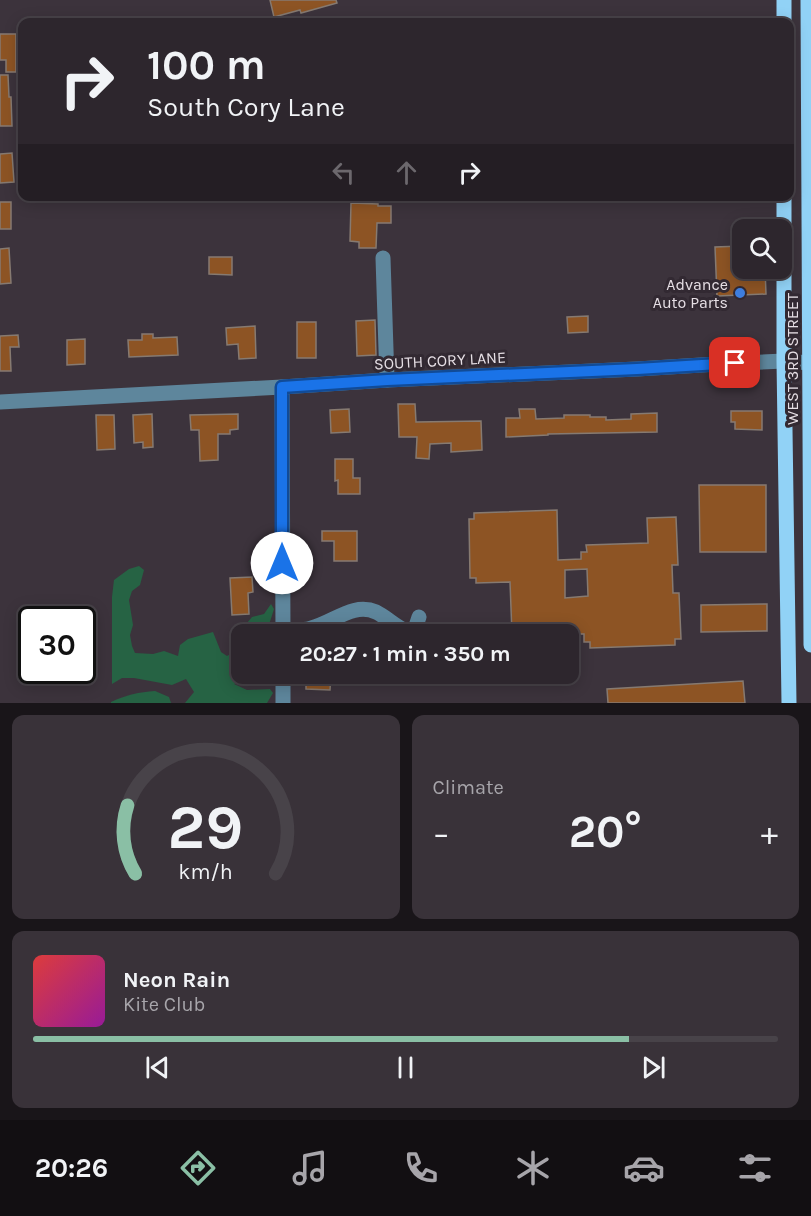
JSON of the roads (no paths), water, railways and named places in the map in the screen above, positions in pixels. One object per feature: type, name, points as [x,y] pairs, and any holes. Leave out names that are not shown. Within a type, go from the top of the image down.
[{"type":"main road","points":[[784,0],[784,18]]},
{"type":"main road","points":[[799,0],[808,66]]},
{"type":"main road","name":"WEST 3RD STREET","points":[[808,0],[811,645]]},
{"type":"main road","name":"WEST 3RD STREET","points":[[784,201],[789,703]]},
{"type":"street","points":[[383,258],[387,380]]},
{"type":"street","name":"SOUTH CORY LANE","points":[[0,402],[717,364],[784,361],[810,363]]},
{"type":"street","points":[[282,387],[283,624]]},
{"type":"street","points":[[322,624],[355,609],[376,612],[395,624]]},
{"type":"street","points":[[416,624],[418,617]]},
{"type":"street","points":[[283,684],[283,703]]},
{"type":"place","name":"Advance Auto Parts","points":[[740,293]]}]
